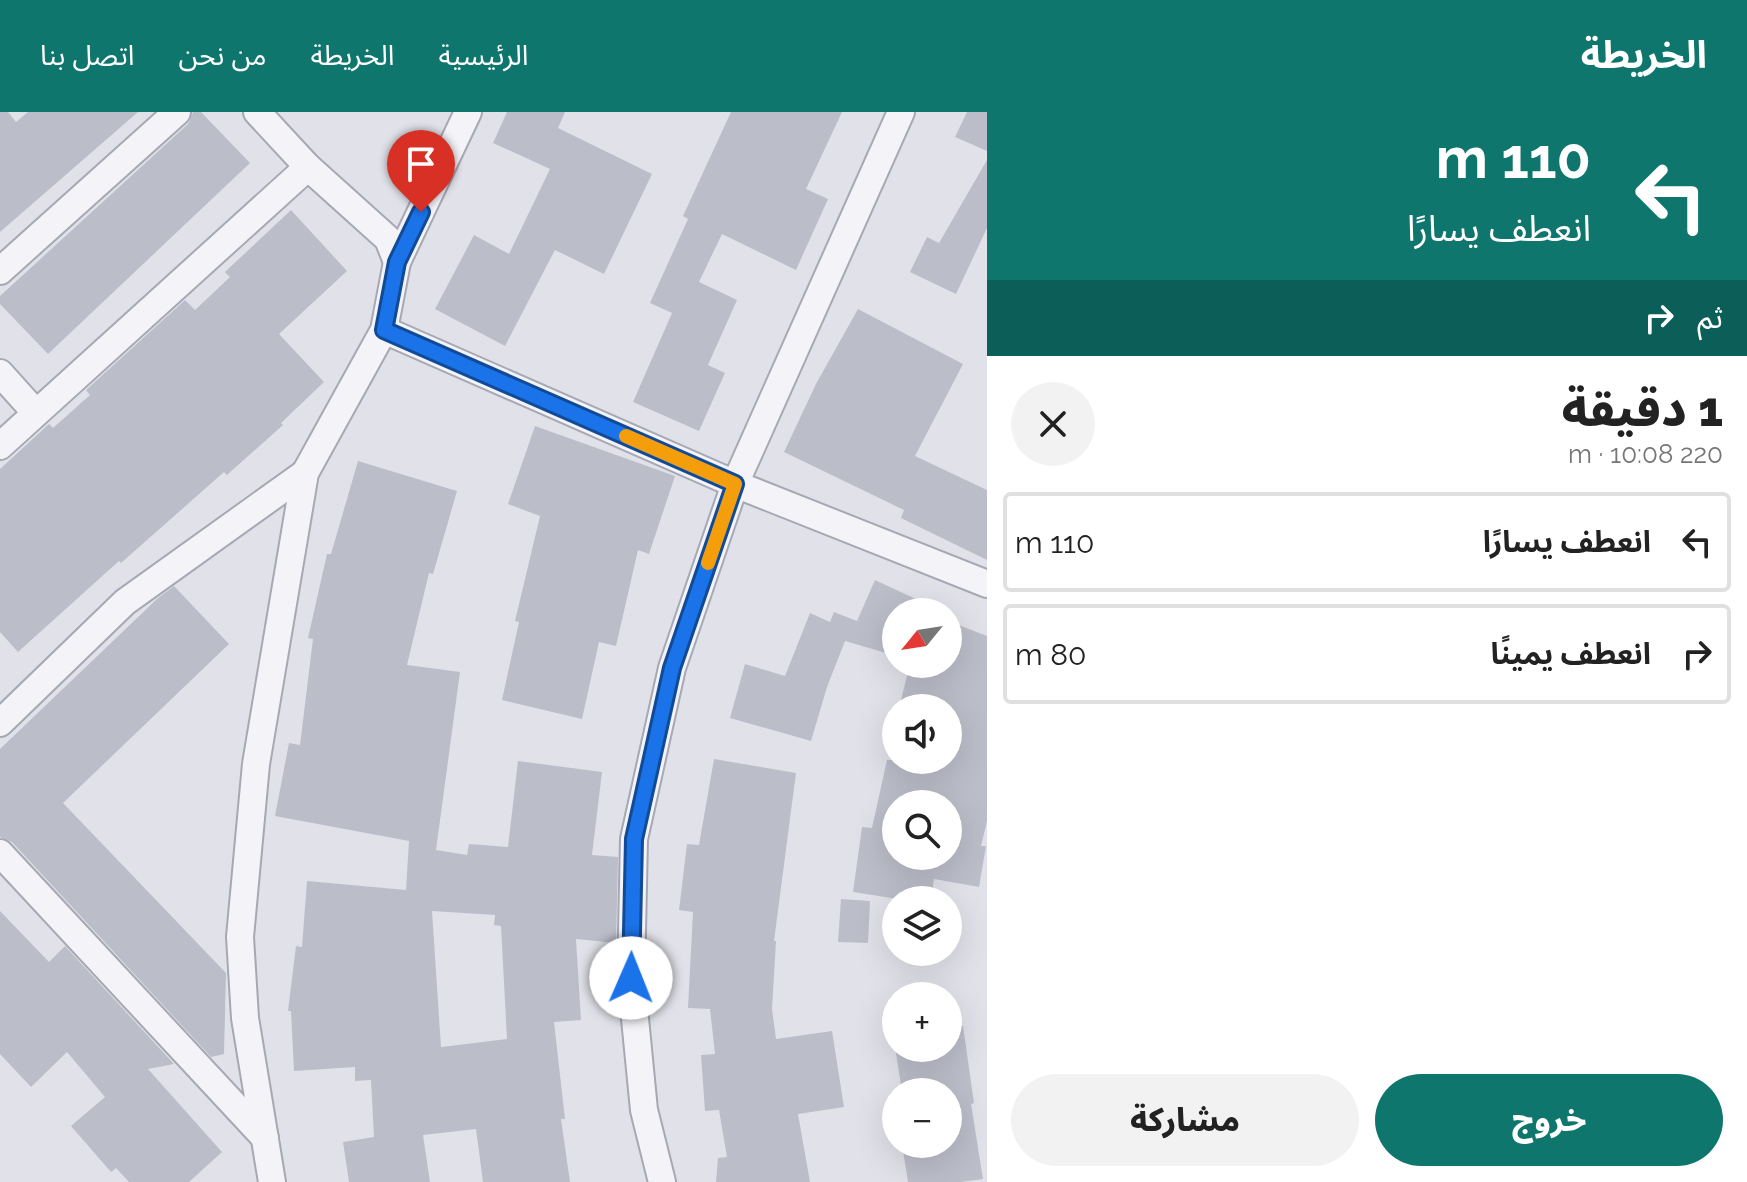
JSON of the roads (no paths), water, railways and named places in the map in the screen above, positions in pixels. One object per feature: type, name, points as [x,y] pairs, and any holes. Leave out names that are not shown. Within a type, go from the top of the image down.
[{"type":"street","points":[[0,271],[177,112]]},
{"type":"street","points":[[257,112],[308,167],[388,239],[397,262]]},
{"type":"street","points":[[272,1182],[245,1018],[240,937],[256,764],[305,473],[384,330],[397,262],[468,112]]},
{"type":"street","points":[[662,1182],[644,1110],[631,978],[634,839],[672,668],[735,484],[901,112]]},
{"type":"street","points":[[0,446],[308,167]]},
{"type":"street","points":[[384,330],[735,484],[987,584]]},
{"type":"street","points":[[0,373],[36,413]]},
{"type":"street","points":[[0,723],[125,602],[305,473]]},
{"type":"street","points":[[0,853],[265,1138]]}]
